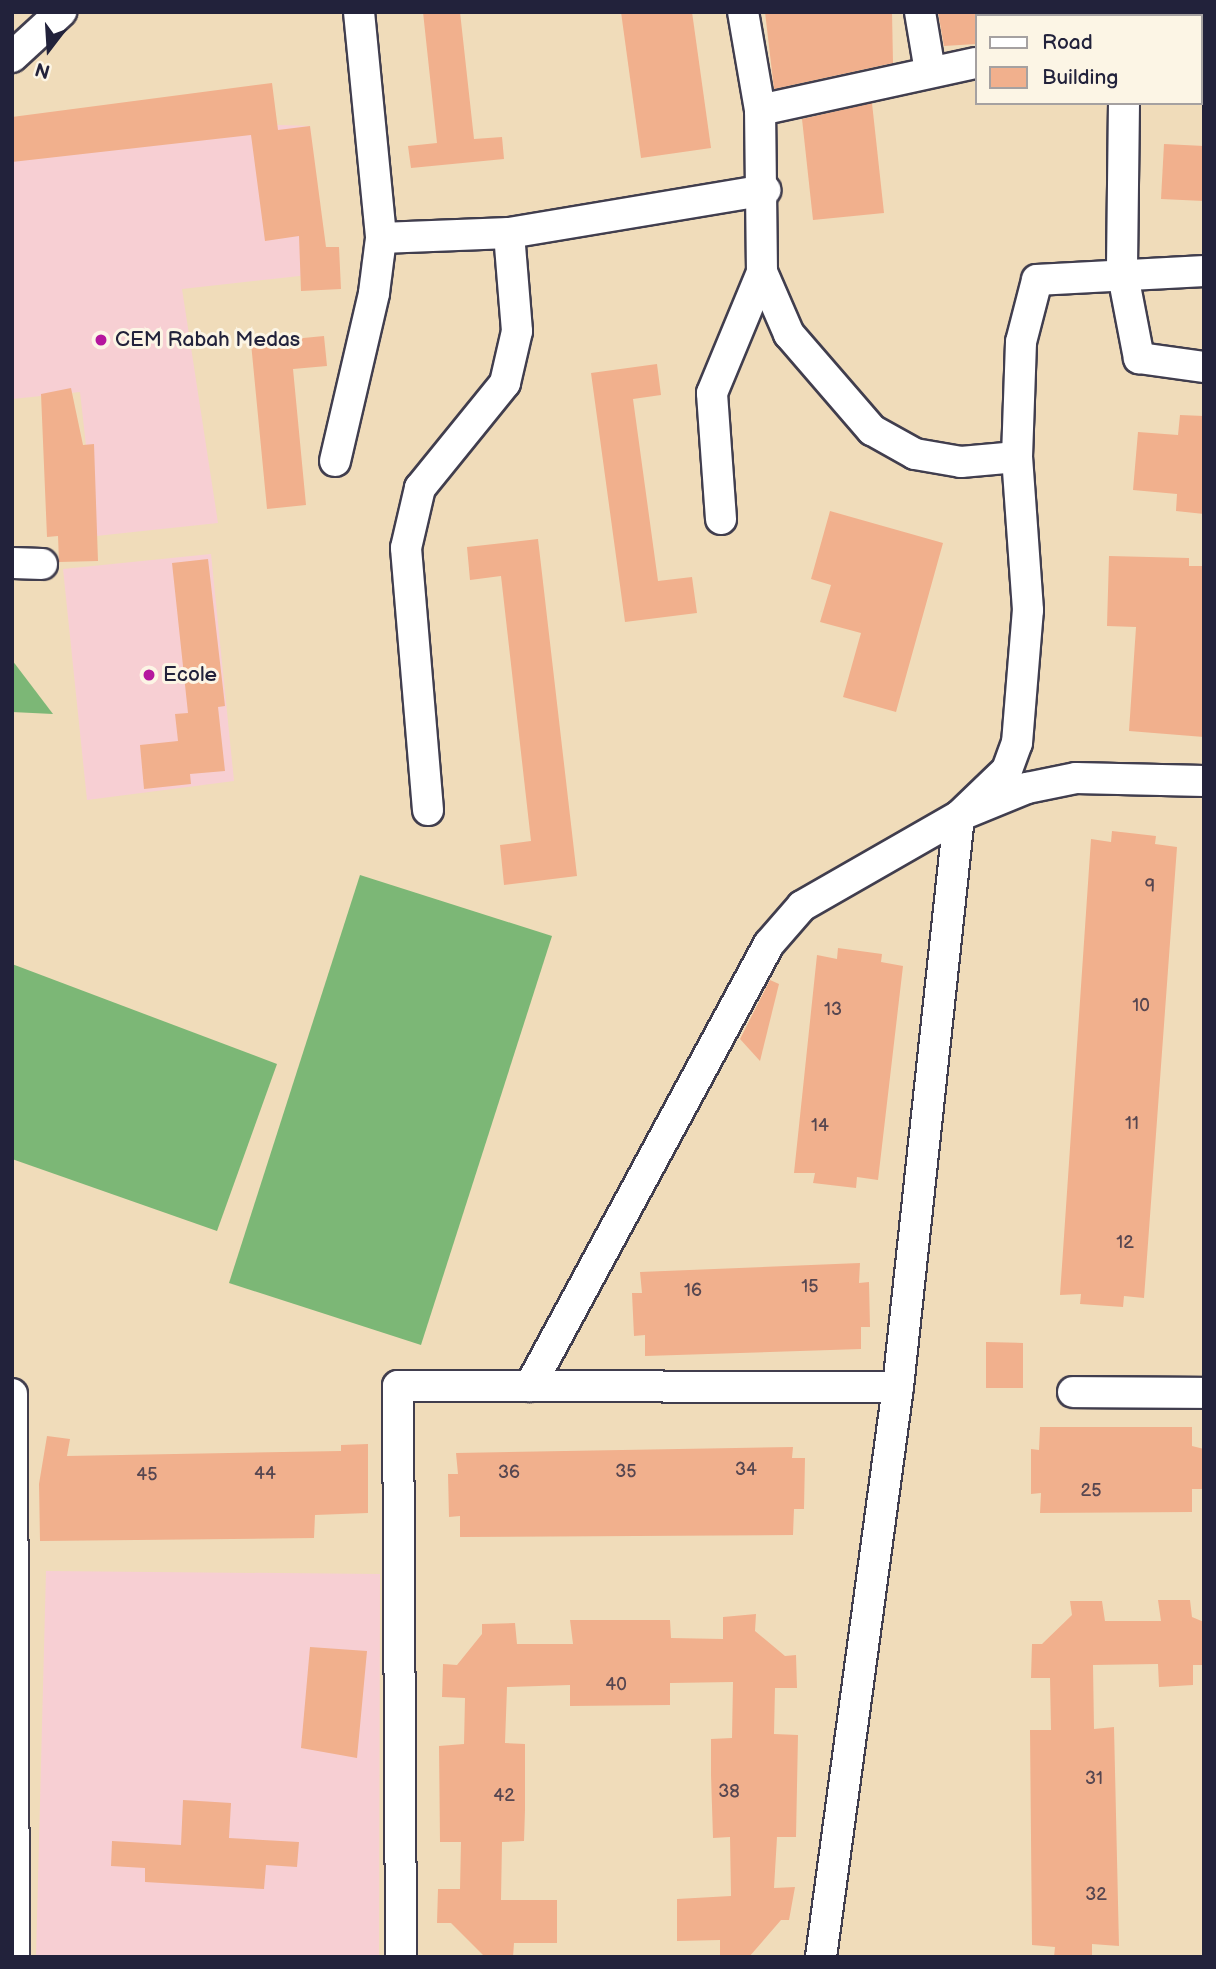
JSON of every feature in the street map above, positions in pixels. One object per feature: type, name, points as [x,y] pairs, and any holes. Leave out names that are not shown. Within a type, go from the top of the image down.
[{"type":"street","points":[[12,57],[61,12]]},
{"type":"street","points":[[335,461],[374,293],[381,238],[359,12]]},
{"type":"street","points":[[721,519],[712,393],[762,272],[765,190],[760,110],[743,12]]},
{"type":"street","points":[[920,12],[930,71]]},
{"type":"street","points":[[760,110],[974,63]]},
{"type":"street","points":[[1124,105],[1122,270],[1139,358],[1204,367]]},
{"type":"street","points":[[381,238],[509,233],[765,190]]},
{"type":"street","points":[[428,810],[406,548],[421,488],[505,383],[517,331],[509,233]]},
{"type":"street","points":[[821,1957],[898,1387],[959,816],[1007,770],[1017,743],[1028,610],[1017,457],[1021,342],[1037,279],[1122,270],[1204,271]]},
{"type":"street","points":[[762,272],[789,334],[872,430],[915,454],[961,463],[1017,457]]},
{"type":"street","points":[[12,563],[42,564]]},
{"type":"street","points":[[530,1386],[768,944],[802,906],[959,816],[1027,788],[1076,778],[1204,781]]},
{"type":"street","points":[[401,1957],[398,1386],[898,1387]]},
{"type":"street","points":[[1073,1392],[1204,1393]]},
{"type":"street","points":[[12,1394],[14,1957]]},
{"type":"shaded area","name":"CEM Rabah Medas","points":[[12,117],[310,126],[327,273],[182,289],[218,523],[96,536],[80,392],[12,399]]},
{"type":"shaded area","name":"Ecole","points":[[211,554],[234,781],[87,800],[63,569]]},
{"type":"shaded area","points":[[46,1571],[380,1574],[379,1957],[36,1957]]},
{"type":"green space","points":[[12,660],[53,714],[12,712]]},
{"type":"green space","points":[[360,875],[552,936],[421,1345],[229,1283]]},
{"type":"green space","points":[[12,964],[277,1064],[217,1231],[12,1159]]},
{"type":"building","points":[[423,12],[460,12],[474,139],[502,137],[504,159],[411,168],[408,146],[437,143]]},
{"type":"building","points":[[621,12],[692,12],[711,148],[641,158]]},
{"type":"building","points":[[765,12],[892,12],[893,63],[774,89]]},
{"type":"building","points":[[938,12],[976,12],[974,44],[944,46]]},
{"type":"building","points":[[272,83],[278,130],[310,126],[326,247],[339,247],[341,289],[301,291],[299,236],[265,241],[251,135],[12,162],[12,117]]},
{"type":"building","points":[[872,103],[884,213],[813,220],[802,119]]},
{"type":"building","points":[[1164,144],[1204,146],[1204,201],[1161,199]]},
{"type":"building","points":[[324,336],[327,366],[293,369],[306,505],[267,509],[251,343]]},
{"type":"building","points":[[657,364],[661,395],[633,399],[658,581],[692,577],[697,613],[625,622],[591,373]]},
{"type":"building","points":[[71,388],[83,445],[94,444],[98,561],[59,562],[58,536],[47,537],[41,394]]},
{"type":"building","points":[[1180,415],[1204,416],[1204,514],[1176,511],[1177,494],[1133,490],[1138,432],[1178,435]]},
{"type":"building","points":[[830,511],[943,543],[896,712],[843,697],[861,633],[820,622],[831,585],[811,579]]},
{"type":"building","points":[[538,539],[577,876],[504,885],[500,845],[531,841],[501,576],[470,580],[467,547]]},
{"type":"building","points":[[1109,556],[1189,558],[1189,566],[1204,566],[1204,737],[1129,731],[1136,627],[1107,626]]},
{"type":"building","points":[[208,559],[225,706],[218,707],[225,771],[190,774],[191,784],[144,789],[140,745],[178,741],[175,714],[188,713],[172,563]]},
{"type":"building","points":[[1112,831],[1156,836],[1155,844],[1177,847],[1144,1298],[1124,1296],[1123,1307],[1080,1304],[1081,1294],[1060,1295],[1091,839],[1111,842]]},
{"type":"building","points":[[838,948],[882,954],[881,962],[903,966],[878,1180],[857,1177],[856,1188],[813,1183],[815,1173],[794,1173],[817,955],[837,959]]},
{"type":"building","points":[[770,980],[779,984],[760,1061],[740,1039]]},
{"type":"building","points":[[860,1263],[859,1283],[869,1282],[870,1327],[861,1327],[861,1349],[645,1356],[645,1335],[634,1336],[632,1293],[642,1293],[640,1272]]},
{"type":"building","points":[[986,1342],[1023,1343],[1023,1388],[986,1388]]},
{"type":"building","points":[[1040,1427],[1192,1427],[1192,1446],[1204,1449],[1204,1489],[1192,1489],[1192,1512],[1040,1513],[1041,1493],[1031,1494],[1031,1449],[1039,1450]]},
{"type":"building","points":[[47,1436],[70,1439],[67,1456],[341,1451],[341,1445],[368,1444],[368,1513],[315,1515],[314,1538],[40,1541],[39,1484]]},
{"type":"building","points":[[793,1447],[792,1458],[805,1458],[804,1509],[794,1509],[793,1535],[460,1537],[460,1516],[449,1517],[448,1474],[458,1474],[456,1453]]},
{"type":"building","points":[[1158,1600],[1190,1600],[1192,1617],[1204,1622],[1204,1665],[1193,1665],[1193,1685],[1159,1687],[1158,1664],[1093,1665],[1094,1729],[1114,1727],[1119,1946],[1092,1944],[1092,1957],[1054,1957],[1055,1947],[1032,1945],[1030,1730],[1051,1730],[1050,1678],[1031,1678],[1032,1644],[1042,1644],[1072,1615],[1070,1601],[1102,1601],[1105,1621],[1161,1621]]},
{"type":"building","points":[[756,1614],[755,1631],[785,1656],[796,1655],[797,1688],[775,1688],[774,1734],[798,1735],[796,1837],[777,1837],[774,1888],[795,1887],[789,1920],[781,1920],[749,1957],[720,1957],[720,1940],[677,1941],[677,1899],[731,1896],[730,1837],[713,1838],[711,1739],[732,1738],[733,1682],[670,1683],[670,1705],[570,1706],[570,1685],[507,1687],[505,1743],[525,1744],[525,1810],[524,1841],[502,1842],[501,1900],[557,1900],[557,1943],[514,1943],[513,1957],[485,1957],[451,1923],[437,1923],[438,1889],[460,1889],[461,1842],[440,1842],[439,1746],[464,1744],[465,1698],[442,1697],[443,1664],[457,1665],[482,1634],[482,1624],[515,1623],[517,1644],[573,1644],[570,1620],[670,1620],[671,1638],[723,1639],[723,1617]]},
{"type":"building","points":[[310,1647],[367,1651],[357,1758],[301,1748]]},
{"type":"building","points":[[183,1800],[231,1803],[229,1838],[299,1842],[297,1867],[266,1865],[264,1889],[145,1882],[145,1868],[111,1866],[112,1841],[181,1845]]},
{"type":"place","name":"CEM Rabah Medas","points":[[101,340]]},
{"type":"place","name":"Ecole","points":[[149,675]]}]
